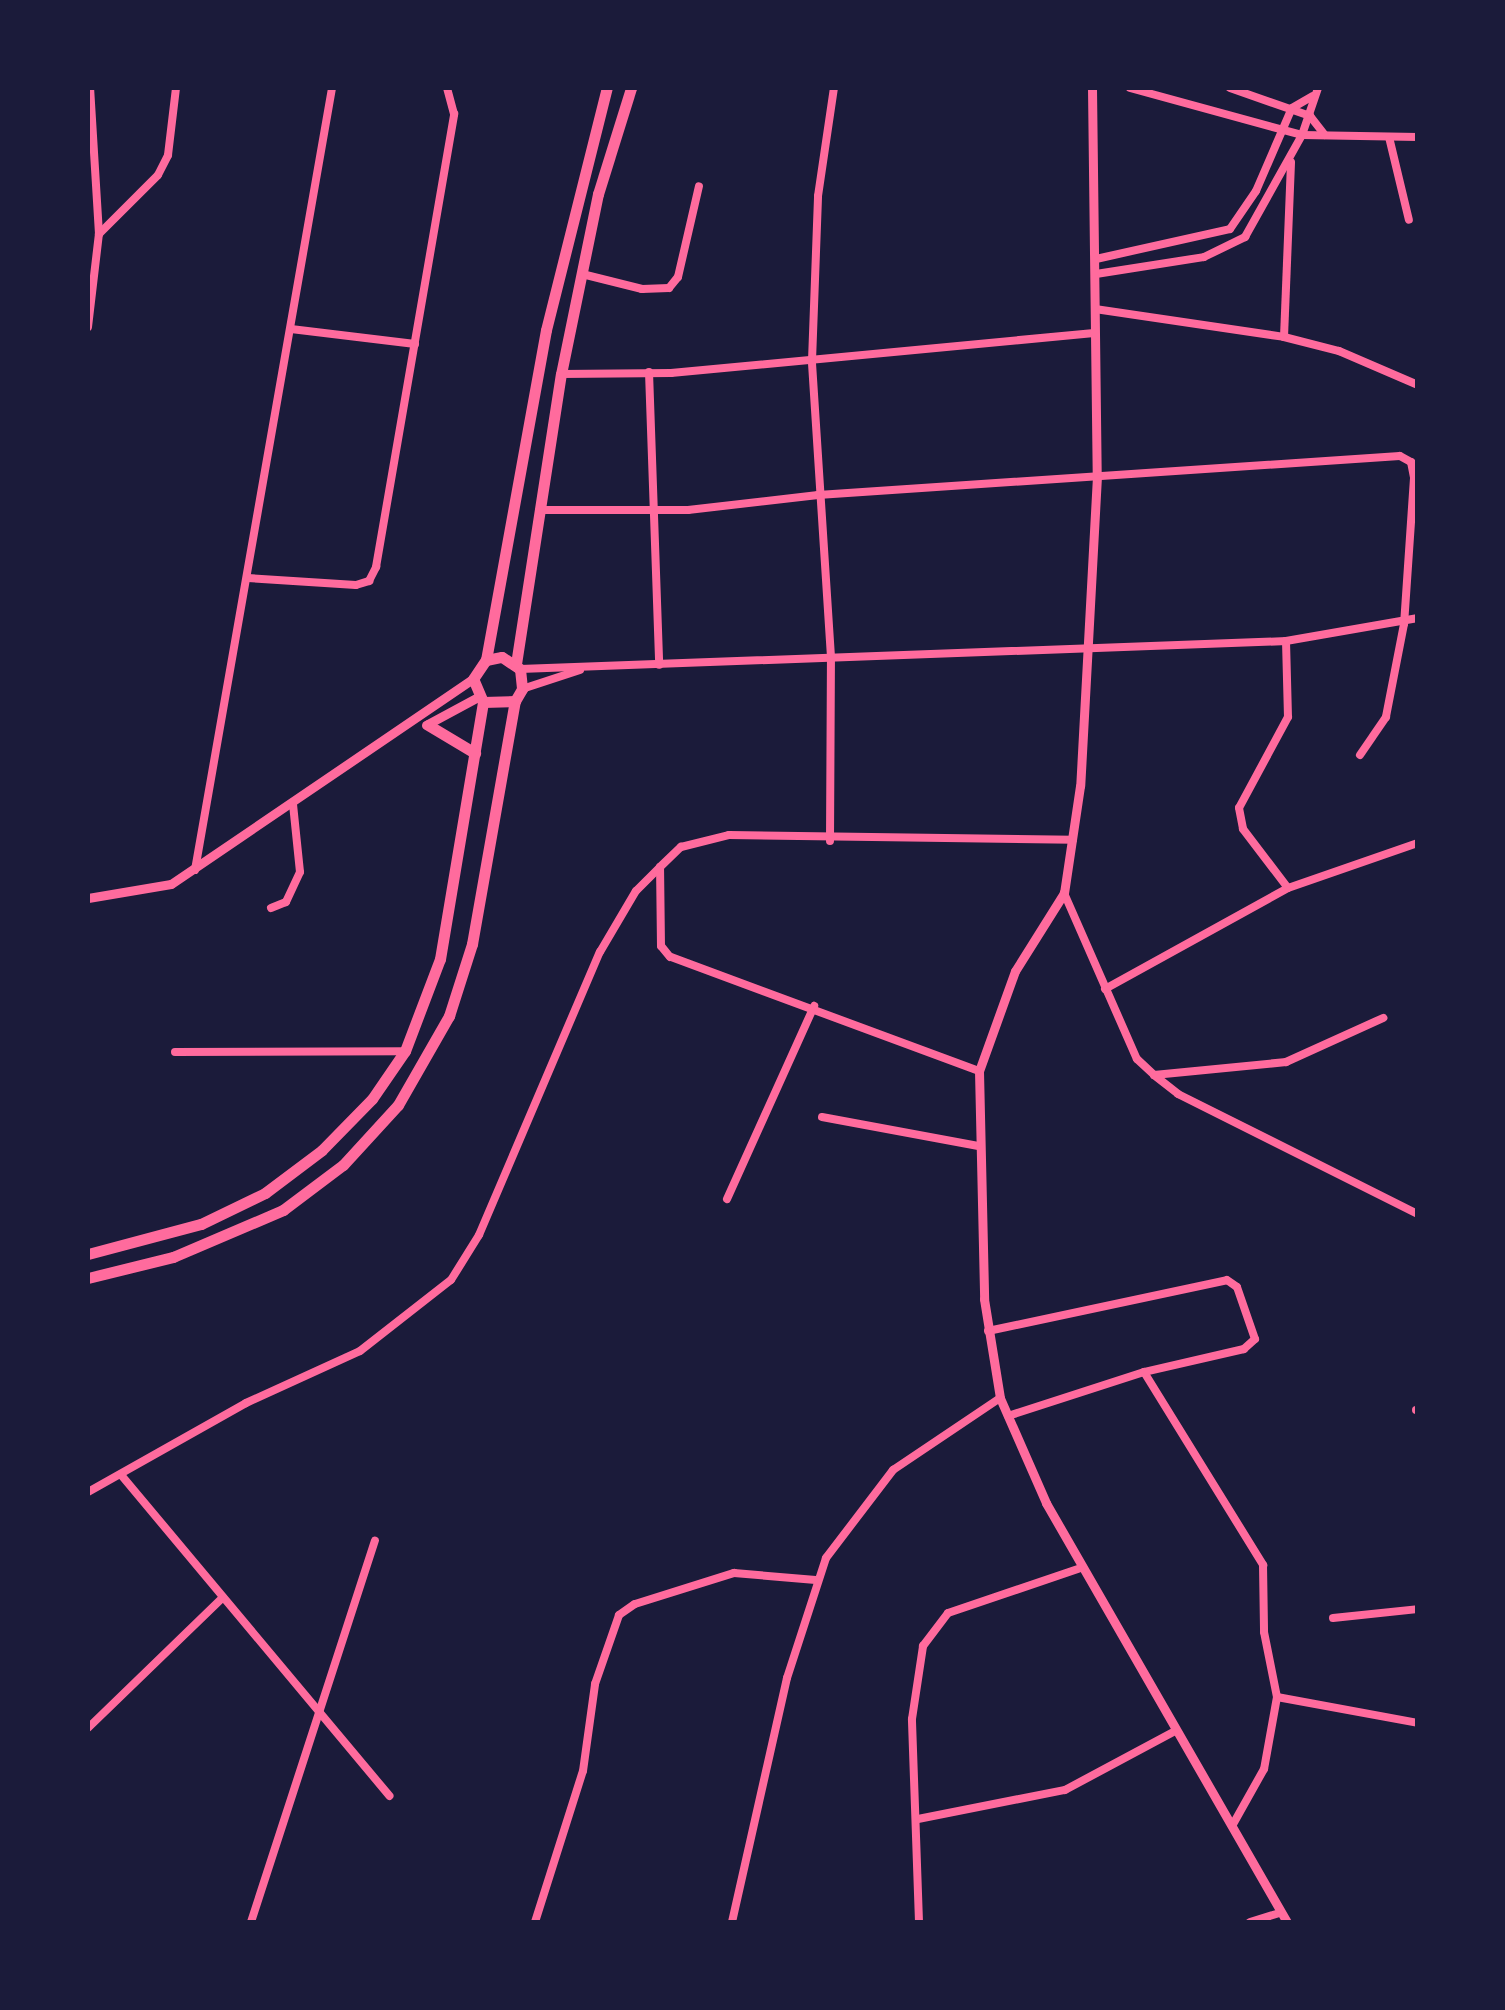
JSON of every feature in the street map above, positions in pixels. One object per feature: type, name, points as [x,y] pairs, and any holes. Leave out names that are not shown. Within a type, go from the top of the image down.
[{"type":"main road","points":[[88,1254],[201,1224],[265,1193],[348,1126],[405,1051],[443,946],[481,700],[473,679],[486,660],[546,330],[608,88]]},
{"type":"main road","points":[[88,1278],[173,1257],[283,1210],[343,1165],[398,1105],[449,1016],[472,944],[515,701],[522,689],[518,666],[561,374],[582,274],[630,88]]},
{"type":"main road","points":[[486,660],[502,657],[518,666]]},
{"type":"main road","points":[[481,700],[515,701]]},
{"type":"main road","points":[[428,725],[475,753]]},
{"type":"street","points":[[88,327],[99,234],[90,88]]},
{"type":"street","points":[[99,234],[158,175],[168,155],[176,88]]},
{"type":"street","points":[[194,870],[332,88]]},
{"type":"street","points":[[248,578],[369,581],[454,114],[446,88]]},
{"type":"street","points":[[830,842],[831,657],[812,360],[818,196],[834,88]]},
{"type":"street","points":[[1092,88],[1096,476],[1091,646],[1073,840],[1064,893],[1015,971],[978,1071],[987,1331],[1000,1398],[1078,1569],[1286,1922]]},
{"type":"street","points":[[1130,88],[1302,136],[1418,136]]},
{"type":"street","points":[[1230,88],[1310,116],[1325,135]]},
{"type":"street","points":[[1096,258],[1230,229],[1256,192],[1292,108],[1316,92]]},
{"type":"street","points":[[1096,274],[1227,249],[1252,227],[1302,136],[1316,92]]},
{"type":"street","points":[[1389,136],[1409,220]]},
{"type":"street","points":[[1284,337],[1291,155]]},
{"type":"street","points":[[582,274],[642,289],[669,288],[678,277],[699,186]]},
{"type":"street","points":[[1096,309],[1284,337],[1339,350],[1418,385]]},
{"type":"street","points":[[291,329],[415,344]]},
{"type":"street","points":[[561,374],[812,360],[1094,333]]},
{"type":"street","points":[[649,372],[659,664]]},
{"type":"street","points":[[540,510],[654,508],[1096,476],[1407,459],[1414,478],[1404,624],[1386,717],[1360,755]]},
{"type":"street","points":[[518,666],[589,668],[1286,641],[1404,624],[1418,618]]},
{"type":"street","points":[[1286,641],[1288,717],[1245,786],[1239,816],[1288,888]]},
{"type":"street","points":[[522,689],[589,668]]},
{"type":"street","points":[[88,898],[155,889],[194,870],[408,729],[473,679]]},
{"type":"street","points":[[408,729],[428,725],[481,700]]},
{"type":"street","points":[[272,908],[286,902],[300,872],[293,804]]},
{"type":"street","points":[[88,1492],[246,1403],[360,1351],[451,1280],[479,1235],[600,952],[636,891],[681,847],[712,837],[830,842],[1073,840]]},
{"type":"street","points":[[1105,988],[1288,888],[1418,843]]},
{"type":"street","points":[[660,866],[666,952],[978,1071]]},
{"type":"street","points":[[1064,893],[1137,1059],[1154,1076],[1418,1214]]},
{"type":"street","points":[[726,1199],[814,1006]]},
{"type":"street","points":[[1154,1076],[1286,1062],[1383,1018]]},
{"type":"street","points":[[175,1052],[405,1051]]},
{"type":"street","points":[[822,1117],[978,1146]]},
{"type":"street","points":[[987,1331],[1233,1282],[1253,1346],[1144,1372],[1008,1416]]},
{"type":"street","points":[[1144,1372],[1263,1565],[1264,1632],[1276,1697],[1264,1769],[1232,1826]]},
{"type":"street","points":[[732,1922],[787,1678],[816,1580],[842,1530],[893,1470],[1000,1398]]},
{"type":"street","points":[[122,1476],[315,1713],[390,1796]]},
{"type":"street","points":[[251,1922],[315,1713],[374,1540]]},
{"type":"street","points":[[919,1922],[912,1719],[932,1628],[948,1613],[1078,1569]]},
{"type":"street","points":[[535,1922],[583,1771],[591,1703],[619,1615],[634,1604],[734,1573],[816,1580]]},
{"type":"street","points":[[88,1728],[221,1599]]},
{"type":"street","points":[[1333,1618],[1418,1609]]},
{"type":"street","points":[[1276,1697],[1418,1724]]},
{"type":"street","points":[[918,1819],[1065,1790],[1175,1730]]},
{"type":"street","points":[[1250,1922],[1279,1912]]}]
